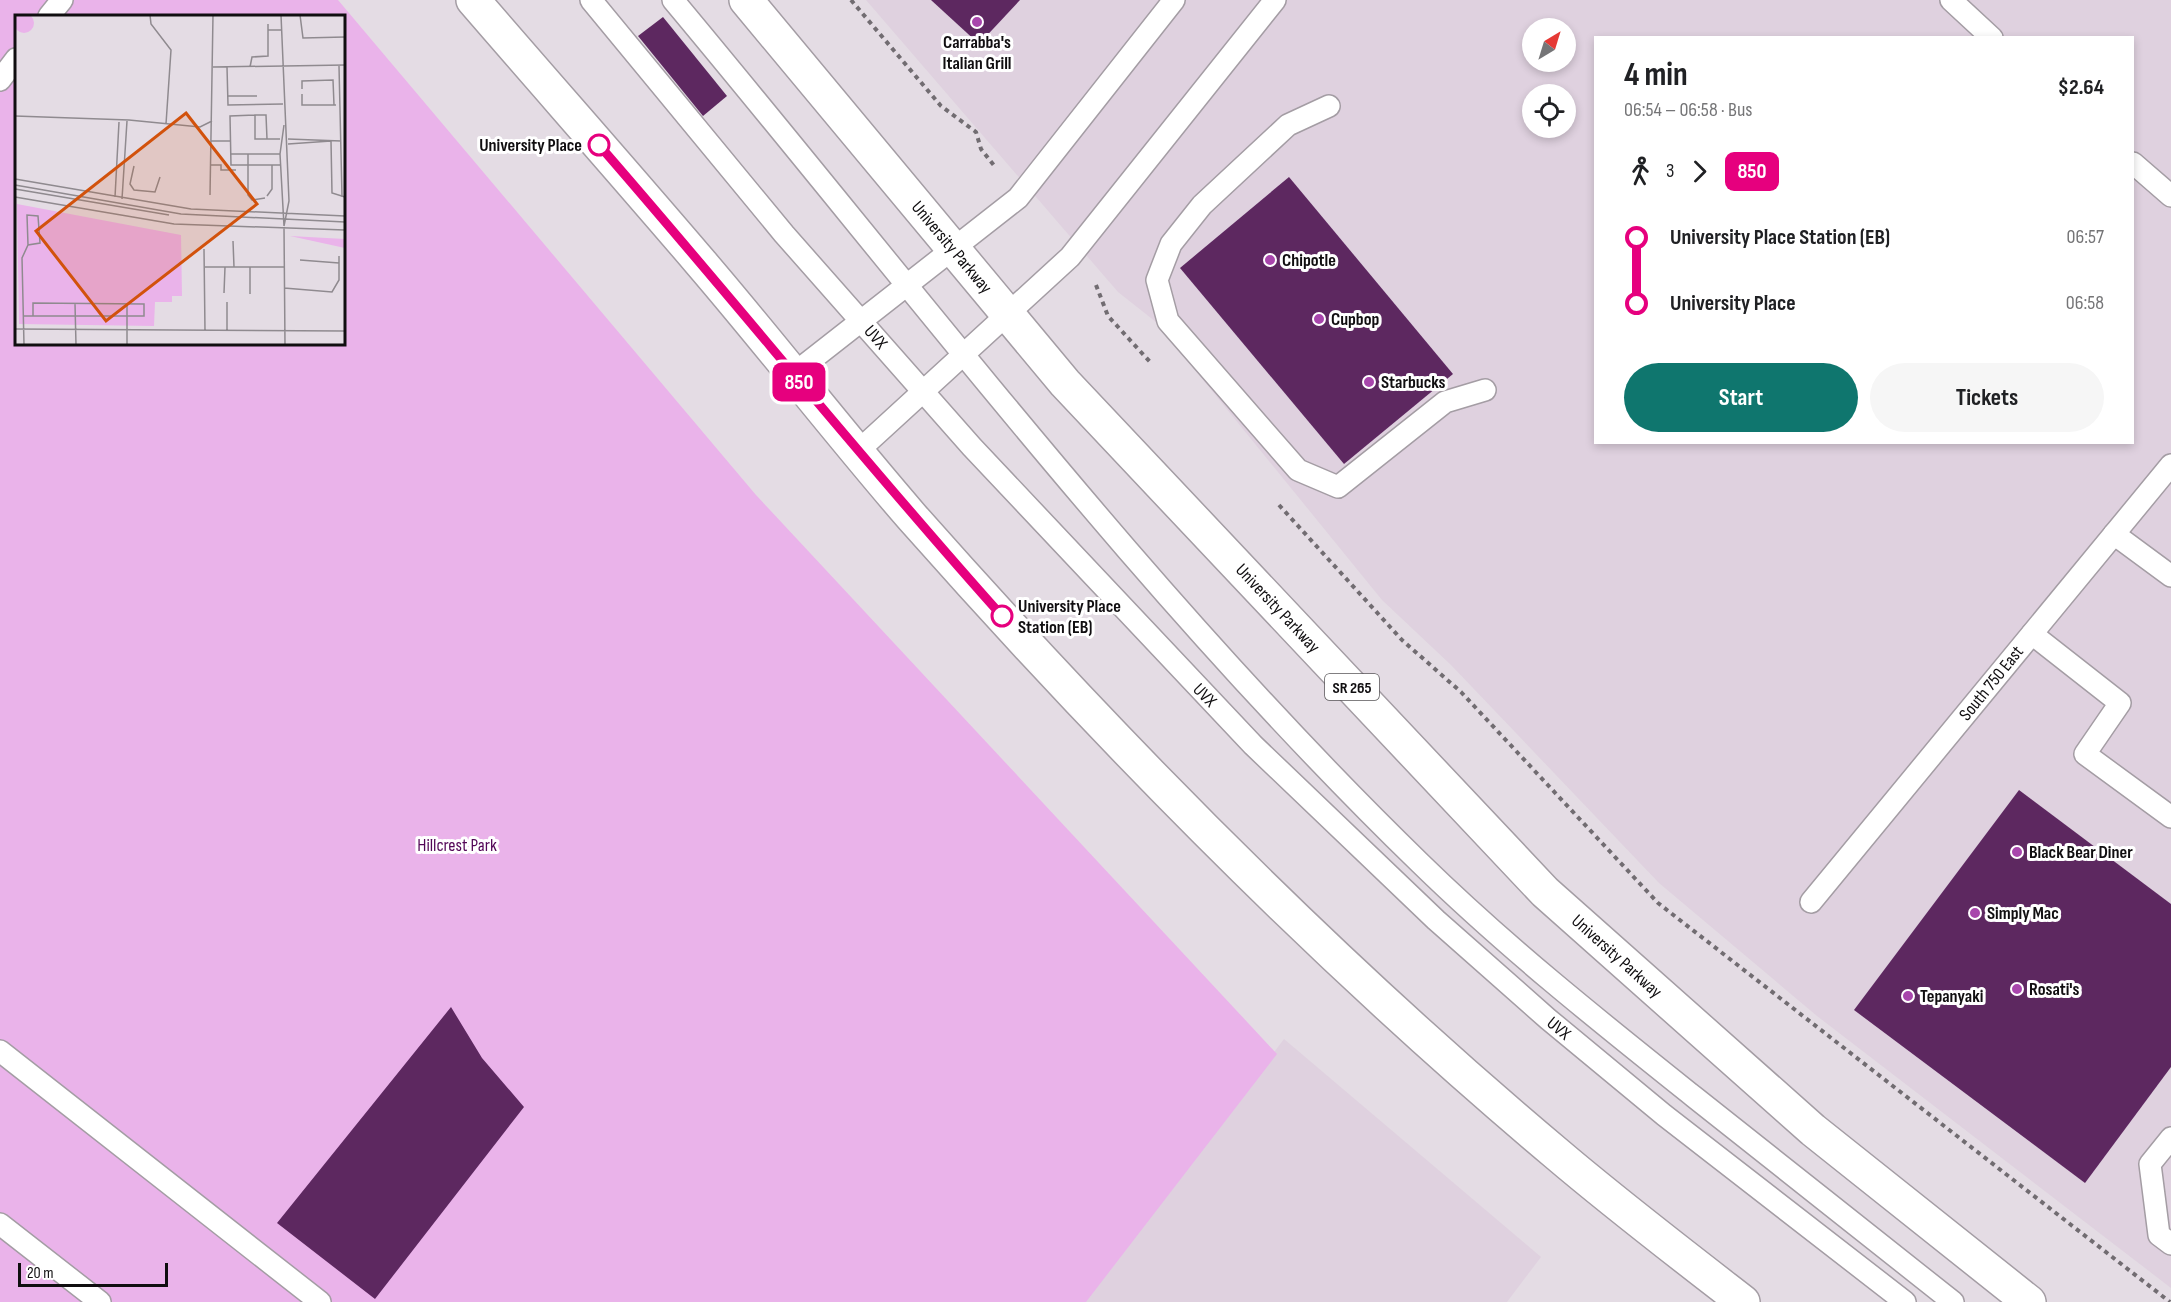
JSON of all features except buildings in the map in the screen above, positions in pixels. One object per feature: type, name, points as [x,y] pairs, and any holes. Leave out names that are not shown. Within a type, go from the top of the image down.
[{"type":"main road","points":[[473,0],[704,267],[857,452],[1034,651],[1158,782],[1288,911],[1421,1036],[1558,1155],[1743,1302]]},
{"type":"main road","name":"University Parkway","points":[[746,0],[1065,383],[1545,892],[1813,1130],[2029,1302]]},
{"type":"lane","points":[[50,15],[62,0]]},
{"type":"lane","name":"UVX","points":[[591,0],[784,234],[923,392],[1111,597],[1221,712],[1385,873],[1548,1019],[1646,1100],[1905,1302]]},
{"type":"lane","points":[[673,0],[962,356],[1109,530],[1315,759],[1422,866],[1567,995],[1953,1302]]},
{"type":"lane","points":[[792,375],[1018,198],[1174,0]]},
{"type":"lane","points":[[857,452],[1070,257],[1275,0]]},
{"type":"lane","points":[[1951,0],[1990,36]]},
{"type":"lane","points":[[0,80],[15,60]]},
{"type":"lane","points":[[1329,106],[1288,125],[1202,205],[1172,244],[1157,280],[1168,321],[1298,470],[1338,487],[1445,402],[1485,390]]},
{"type":"lane","points":[[2134,164],[2171,196]]},
{"type":"lane","name":"South 750 East","points":[[1811,902],[2171,465]]},
{"type":"lane","points":[[2114,534],[2171,576]]},
{"type":"lane","points":[[2032,634],[2120,703],[2085,754],[2171,817]]},
{"type":"lane","points":[[0,1051],[306,1298]]},
{"type":"lane","points":[[2171,1138],[2150,1164],[2159,1235],[2171,1244]]},
{"type":"lane","points":[[0,1224],[100,1302]]},
{"type":"path","points":[[851,0],[941,106],[976,132],[981,149]]},
{"type":"path","points":[[1091,282],[1097,286],[1108,316],[1156,369]]},
{"type":"path","points":[[1275,500],[1402,640],[1461,692],[1658,903],[2170,1302]]},
{"type":"shaded area","points":[[866,0],[2171,0],[2171,1288],[1817,1016],[1659,883],[1451,665],[1382,600],[1156,322],[1118,292]]},
{"type":"shaded area","points":[[1284,1039],[1541,1257],[1507,1302],[1084,1302]]},
{"type":"green space","name":"Hillcrest Park","points":[[0,0],[338,0],[756,495],[1277,1054],[1086,1302],[0,1302]]},
{"type":"bus line","name":"850","points":[[599,145],[704,267],[857,452],[1002,616]]},
{"type":"place","name":"Carrabba's Italian Grill","points":[[977,22]]},
{"type":"place","name":"University Place","points":[[599,145]]},
{"type":"place","name":"Chipotle","points":[[1270,260]]},
{"type":"place","name":"Cupbop","points":[[1319,319]]},
{"type":"place","name":"Starbucks","points":[[1369,382]]},
{"type":"place","name":"University Place Station (EB)","points":[[1002,616]]},
{"type":"place","name":"Black Bear Diner","points":[[2017,852]]},
{"type":"place","name":"Simply Mac","points":[[1975,913]]},
{"type":"place","name":"Rosati's","points":[[2017,989]]},
{"type":"place","name":"Tepanyaki","points":[[1908,996]]}]
